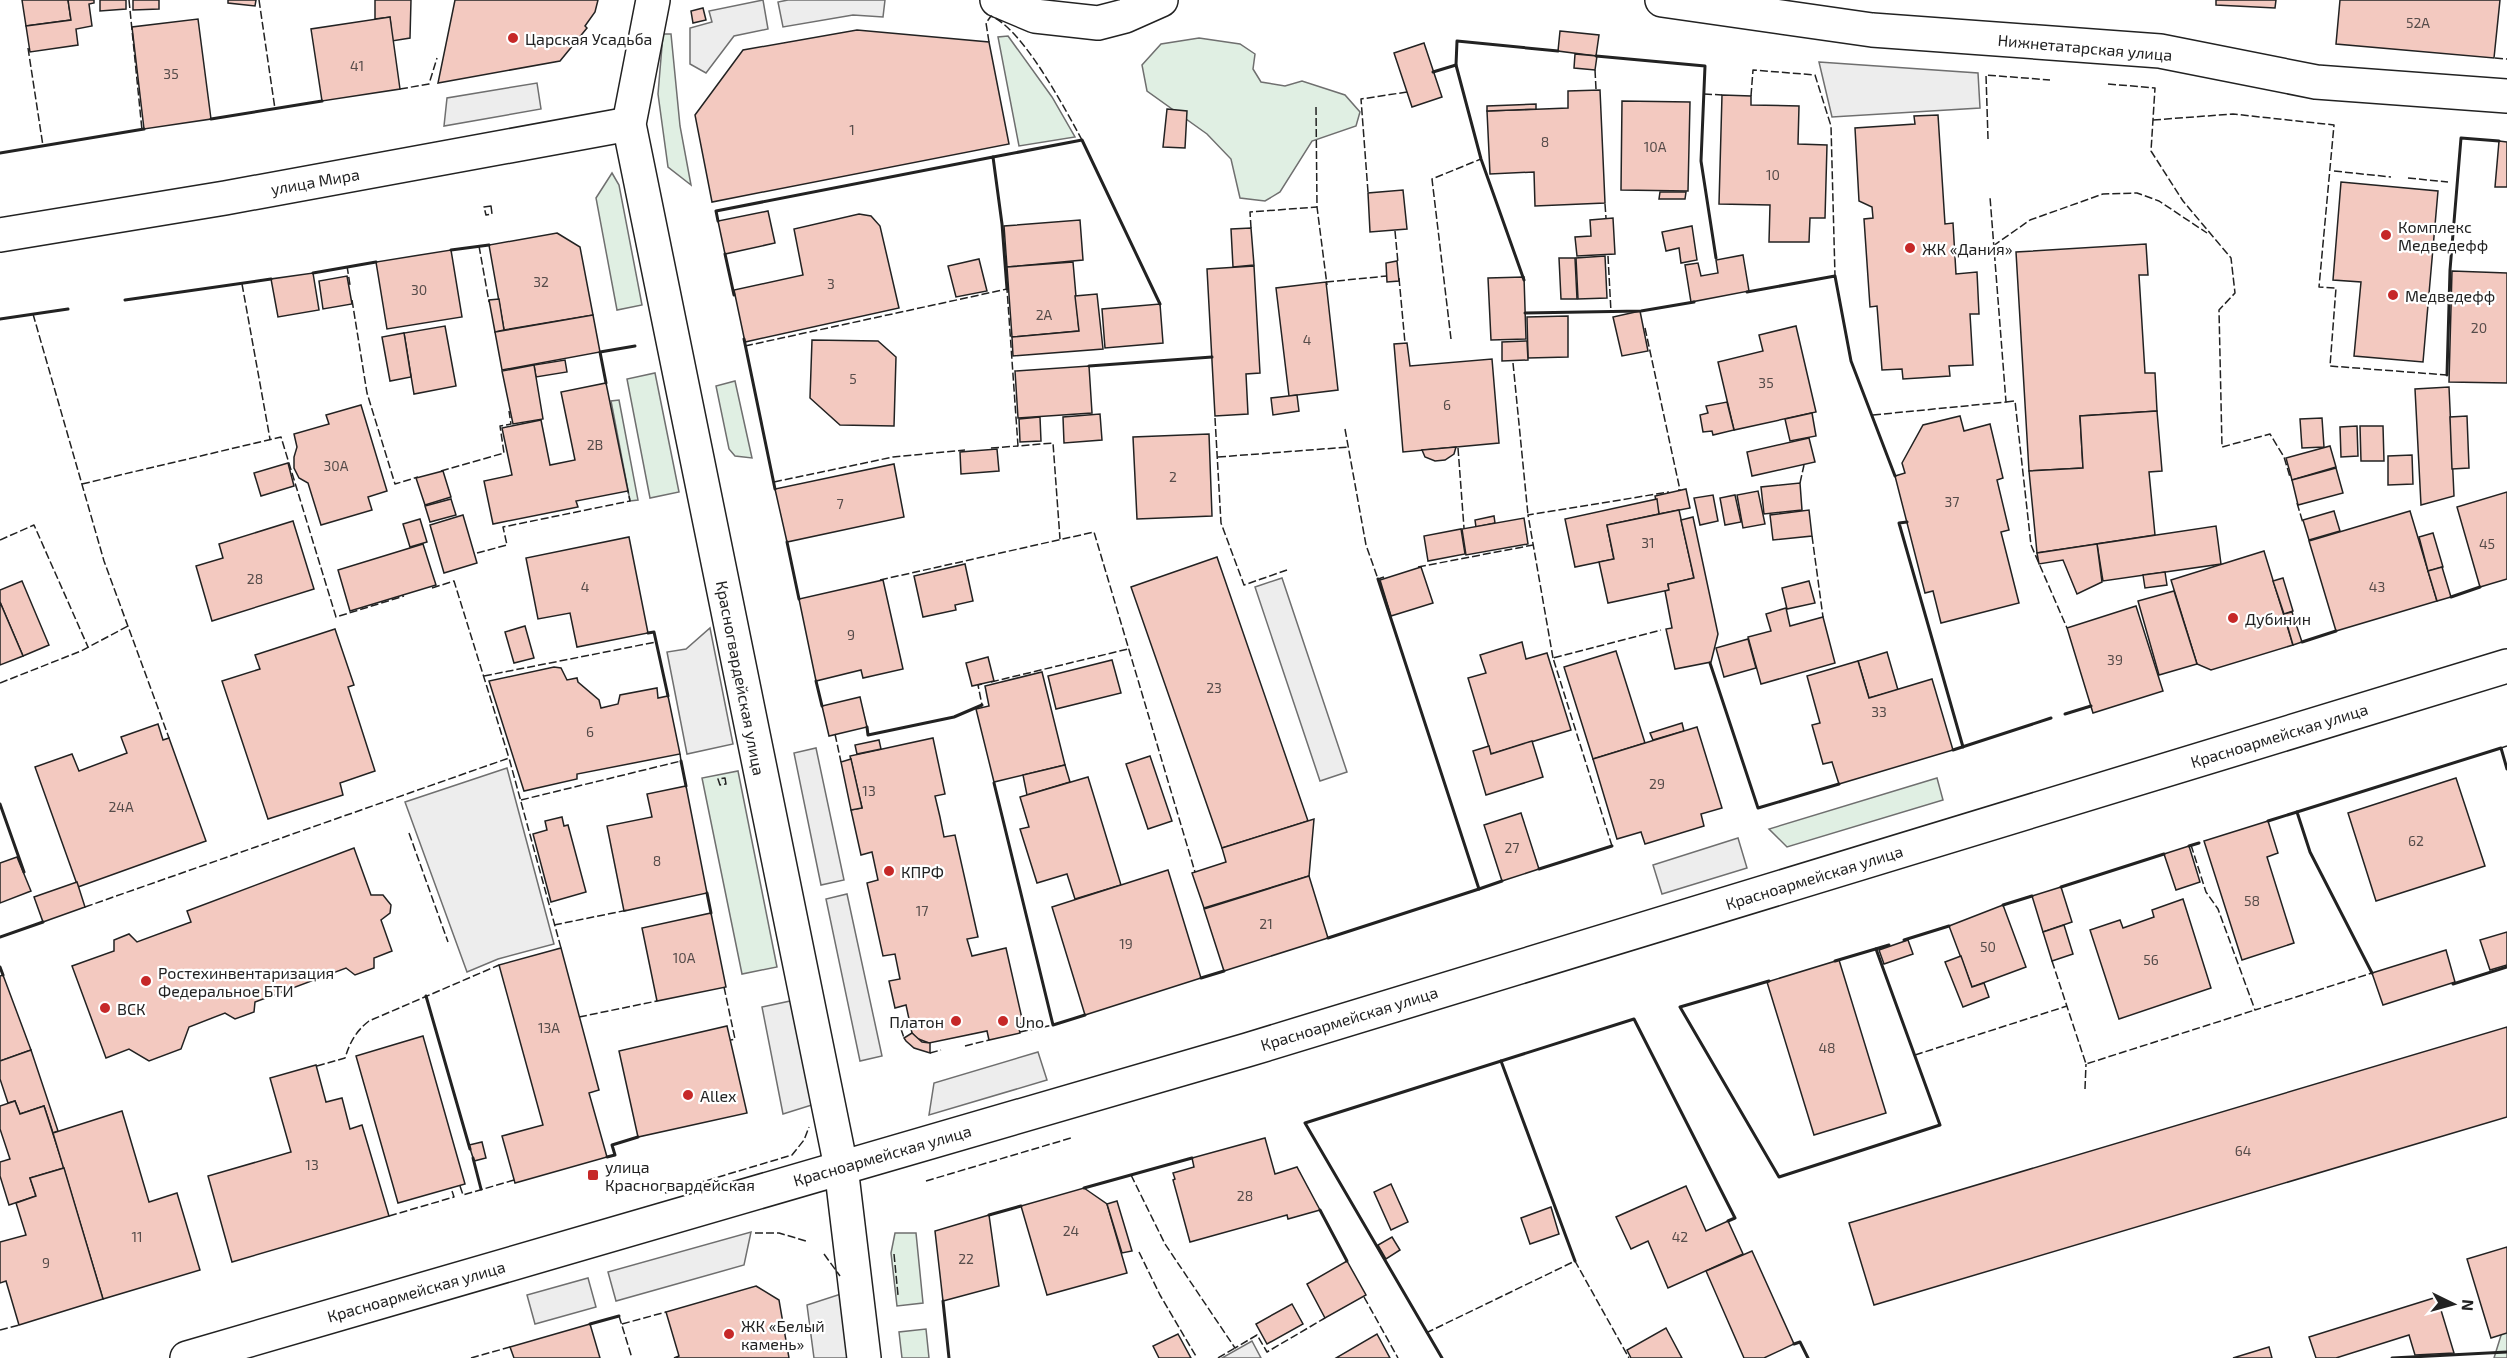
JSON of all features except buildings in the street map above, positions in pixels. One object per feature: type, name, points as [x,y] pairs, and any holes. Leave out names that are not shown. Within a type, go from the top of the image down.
[{"type":"street","name":"Красногвардейская улица","points":[[653,0],[629,123],[841,1167],[864,1358]]},
{"type":"street","points":[[997,0],[1035,16],[1098,23],[1125,16],[1161,0]]},
{"type":"street","name":"Нижнетатарская улица","points":[[1662,0],[1872,30],[2160,51],[2316,82],[2507,96]]},
{"type":"street","name":"улица Мира","points":[[0,235],[225,198],[629,123]]},
{"type":"street","name":"Красноармейская улица","points":[[187,1358],[1246,1050],[2507,666]]},
{"type":"green space","points":[[663,34],[671,34],[680,126],[691,185],[668,167],[658,94]]},
{"type":"green space","points":[[1008,36],[1052,97],[1075,137],[1019,146],[998,37]]},
{"type":"green space","points":[[1199,38],[1240,44],[1255,54],[1253,69],[1261,82],[1285,86],[1302,81],[1345,95],[1360,112],[1356,126],[1312,141],[1280,192],[1265,201],[1240,198],[1231,159],[1207,134],[1147,91],[1142,65],[1161,44]]},
{"type":"green space","points":[[612,173],[619,185],[642,305],[617,310],[596,198]]},
{"type":"green space","points":[[655,373],[679,492],[650,498],[627,379]]},
{"type":"green space","points":[[735,381],[752,458],[735,456],[729,449],[716,386]]},
{"type":"green space","points":[[619,400],[638,500],[630,501],[611,401]]},
{"type":"green space","points":[[738,771],[777,967],[742,974],[702,778]]},
{"type":"green space","points":[[1937,778],[1943,800],[1787,847],[1769,829]]},
{"type":"green space","points":[[895,1233],[916,1233],[923,1303],[897,1306],[891,1253]]},
{"type":"green space","points":[[2507,1316],[2507,1358],[2494,1358]]},
{"type":"green space","points":[[926,1329],[929,1358],[902,1358],[899,1332]]},
{"type":"shaded area","points":[[763,0],[768,29],[734,36],[706,73],[690,64],[690,28],[712,22],[709,11]]},
{"type":"shaded area","points":[[788,0],[885,0],[883,17],[853,15],[783,27],[778,2]]},
{"type":"shaded area","points":[[1819,62],[1978,73],[1980,108],[1832,117]]},
{"type":"shaded area","points":[[537,83],[541,109],[444,126],[447,98]]},
{"type":"shaded area","points":[[1282,578],[1347,772],[1320,781],[1255,587]]},
{"type":"shaded area","points":[[710,628],[733,744],[687,754],[667,652],[686,649]]},
{"type":"shaded area","points":[[816,748],[844,880],[821,885],[794,753]]},
{"type":"shaded area","points":[[507,768],[554,944],[498,959],[467,972],[405,802]]},
{"type":"shaded area","points":[[1738,838],[1747,868],[1662,894],[1653,865]]},
{"type":"shaded area","points":[[847,894],[882,1056],[860,1061],[826,899]]},
{"type":"shaded area","points":[[795,1000],[815,1104],[783,1114],[762,1007]]},
{"type":"shaded area","points":[[1038,1052],[1047,1080],[929,1115],[934,1083]]},
{"type":"shaded area","points":[[751,1232],[744,1265],[616,1301],[608,1272]]},
{"type":"shaded area","points":[[588,1278],[596,1307],[535,1324],[527,1295]]},
{"type":"shaded area","points":[[844,1293],[851,1358],[814,1358],[807,1305]]},
{"type":"shaded area","points":[[1252,1341],[1261,1358],[1222,1358]]},
{"type":"fence","points":[[129,0],[142,130]]},
{"type":"fence","points":[[259,0],[275,109]]},
{"type":"fence","points":[[989,42],[986,23],[991,16],[1016,36],[1029,53],[1082,140]]},
{"type":"fence","points":[[28,48],[43,146]]},
{"type":"fence","points":[[400,89],[429,84],[437,58]]},
{"type":"fence","points":[[2495,58],[2507,59]]},
{"type":"fence","points":[[1595,70],[1596,89]]},
{"type":"fence","points":[[1751,96],[1753,70],[1815,75],[1831,126],[1835,276]]},
{"type":"fence","points":[[1988,139],[1986,75],[2050,80]]},
{"type":"fence","points":[[2108,84],[2155,88],[2151,151],[2183,201],[2231,258],[2235,293],[2219,310],[2222,447],[2270,434],[2284,457],[2290,477]]},
{"type":"fence","points":[[1368,192],[1361,99],[1407,92]]},
{"type":"fence","points":[[1704,94],[1722,95]]},
{"type":"fence","points":[[1316,107],[1317,207],[1327,285]]},
{"type":"fence","points":[[2153,120],[2233,114],[2334,125],[2319,287],[2336,288],[2330,366],[2447,375]]},
{"type":"fence","points":[[1451,339],[1432,179],[1481,159]]},
{"type":"fence","points":[[2334,171],[2391,177]]},
{"type":"fence","points":[[2408,178],[2448,182]]},
{"type":"fence","points":[[1993,246],[2030,220],[2103,194],[2137,193],[2159,201],[2207,233]]},
{"type":"fence","points":[[1873,415],[2006,402],[1990,197]]},
{"type":"fence","points":[[1605,204],[1606,218]]},
{"type":"fence","points":[[491,206],[492,214],[486,215],[484,207],[491,206]]},
{"type":"fence","points":[[1251,228],[1250,212],[1317,207]]},
{"type":"fence","points":[[1395,231],[1398,263]]},
{"type":"fence","points":[[479,246],[489,302]]},
{"type":"fence","points":[[1608,256],[1611,312]]},
{"type":"fence","points":[[347,266],[350,285]]},
{"type":"fence","points":[[1326,282],[1387,276]]},
{"type":"fence","points":[[1399,278],[1405,343]]},
{"type":"fence","points":[[242,284],[270,439]]},
{"type":"fence","points":[[745,346],[1007,289],[1018,446],[1053,443],[1060,539]]},
{"type":"fence","points":[[352,300],[367,393],[395,484],[418,477]]},
{"type":"fence","points":[[33,314],[104,561],[169,738]]},
{"type":"fence","points":[[1645,328],[1680,490],[1678,490]]},
{"type":"fence","points":[[1513,363],[1528,515]]},
{"type":"fence","points":[[2006,402],[2015,401],[2031,545],[2067,628]]},
{"type":"fence","points":[[441,471],[504,453],[500,426],[511,424],[509,411]]},
{"type":"fence","points":[[1215,418],[1221,523],[1244,585],[1287,570]]},
{"type":"fence","points":[[1345,429],[1366,545],[1378,579],[1384,577]]},
{"type":"fence","points":[[82,484],[281,437],[336,617],[404,596]]},
{"type":"fence","points":[[991,448],[1018,446]]},
{"type":"fence","points":[[1218,457],[1349,447]]},
{"type":"fence","points":[[1458,448],[1464,528]]},
{"type":"fence","points":[[774,482],[893,457],[965,450]]},
{"type":"fence","points":[[1800,483],[1804,465]]},
{"type":"fence","points":[[477,553],[507,545],[503,527],[630,501],[628,491]]},
{"type":"fence","points":[[1553,658],[1528,515],[1669,492]]},
{"type":"fence","points":[[2297,503],[2303,523]]},
{"type":"fence","points":[[0,540],[34,525],[88,647]]},
{"type":"fence","points":[[880,580],[1094,532],[1195,872]]},
{"type":"fence","points":[[1812,536],[1823,617]]},
{"type":"fence","points":[[1418,567],[1533,545]]},
{"type":"fence","points":[[432,588],[454,581],[509,758]]},
{"type":"fence","points":[[0,683],[81,651],[128,626]]},
{"type":"fence","points":[[1612,846],[1553,658],[1661,630]]},
{"type":"fence","points":[[484,676],[656,642]]},
{"type":"fence","points":[[991,682],[1128,649]]},
{"type":"fence","points":[[982,684],[978,685],[982,705]]},
{"type":"fence","points":[[835,734],[841,762]]},
{"type":"fence","points":[[2501,748],[2507,746]]},
{"type":"fence","points":[[521,800],[681,761],[680,754]]},
{"type":"fence","points":[[85,907],[509,758],[561,948]]},
{"type":"fence","points":[[725,778],[726,784],[720,785],[718,779],[725,778]]},
{"type":"fence","points":[[409,833],[448,942]]},
{"type":"fence","points":[[2191,845],[2206,892],[2218,909],[2255,1010],[2372,973]]},
{"type":"fence","points":[[554,925],[628,910]]},
{"type":"fence","points":[[2052,961],[2086,1064],[2255,1010]]},
{"type":"fence","points":[[317,1066],[345,1058],[354,1037],[369,1021],[499,965]]},
{"type":"fence","points":[[724,987],[735,1039],[731,1040]]},
{"type":"fence","points":[[579,1017],[657,1001]]},
{"type":"fence","points":[[1915,1055],[2067,1006]]},
{"type":"fence","points":[[1020,1032],[1053,1025]]},
{"type":"fence","points":[[901,1029],[904,1038]]},
{"type":"fence","points":[[965,1046],[989,1040]]},
{"type":"fence","points":[[930,1053],[941,1050]]},
{"type":"fence","points":[[2085,1089],[2086,1064]]},
{"type":"fence","points":[[665,1193],[792,1155],[804,1140],[809,1127]]},
{"type":"fence","points":[[926,1181],[1071,1138]]},
{"type":"fence","points":[[1131,1175],[1165,1244],[1235,1348],[1257,1335],[1267,1352],[1325,1318]]},
{"type":"fence","points":[[460,1186],[463,1195],[514,1180]]},
{"type":"fence","points":[[389,1216],[454,1197],[451,1188]]},
{"type":"fence","points":[[755,1233],[779,1233],[806,1241]]},
{"type":"fence","points":[[1139,1252],[1160,1295],[1197,1358]]},
{"type":"fence","points":[[824,1254],[840,1276]]},
{"type":"fence","points":[[894,1254],[898,1295]]},
{"type":"fence","points":[[1426,1333],[1575,1261],[1629,1358]]},
{"type":"fence","points":[[1364,1297],[1398,1358]]},
{"type":"fence","points":[[622,1324],[666,1312]]},
{"type":"fence","points":[[619,1316],[632,1358]]},
{"type":"fence","points":[[0,1330],[19,1325]]},
{"type":"fence","points":[[471,1358],[510,1347]]},
{"type":"fence","points":[[1218,1358],[1235,1348]]},
{"type":"wall","points":[[1524,280],[1481,159],[1456,65],[1457,41],[1558,51]]},
{"type":"wall","points":[[1596,56],[1705,66],[1701,161],[1716,258]]},
{"type":"wall","points":[[1433,72],[1456,65]]},
{"type":"wall","points":[[211,119],[322,101]]},
{"type":"wall","points":[[0,153],[144,129]]},
{"type":"wall","points":[[2447,375],[2450,270],[2461,138],[2499,141]]},
{"type":"wall","points":[[993,157],[1082,140],[1160,304]]},
{"type":"wall","points":[[718,221],[716,211],[993,157],[1002,224],[1007,289]]},
{"type":"wall","points":[[451,250],[489,245]]},
{"type":"wall","points":[[725,254],[734,295]]},
{"type":"wall","points":[[313,273],[376,262]]},
{"type":"wall","points":[[1747,292],[1835,276],[1851,361],[1895,476]]},
{"type":"wall","points":[[125,300],[271,279]]},
{"type":"wall","points":[[1525,313],[1641,311],[1694,302]]},
{"type":"wall","points":[[0,319],[68,309]]},
{"type":"wall","points":[[744,339],[775,489]]},
{"type":"wall","points":[[606,383],[600,352],[635,346]]},
{"type":"wall","points":[[1089,366],[1212,357]]},
{"type":"wall","points":[[1907,522],[1899,523],[1963,747]]},
{"type":"wall","points":[[787,542],[799,599]]},
{"type":"wall","points":[[1328,938],[1479,889],[1378,579]]},
{"type":"wall","points":[[2451,597],[2480,587]]},
{"type":"wall","points":[[2302,642],[2336,631]]},
{"type":"wall","points":[[648,633],[654,632],[668,696]]},
{"type":"wall","points":[[1710,663],[1758,808],[1839,784]]},
{"type":"wall","points":[[816,681],[822,706]]},
{"type":"wall","points":[[867,727],[868,735],[954,717],[982,705]]},
{"type":"wall","points":[[2065,714],[2091,706]]},
{"type":"wall","points":[[1953,750],[2051,718]]},
{"type":"wall","points":[[2372,973],[2310,852],[2297,812],[2501,748],[2507,769]]},
{"type":"wall","points":[[681,761],[686,786]]},
{"type":"wall","points":[[994,783],[1053,1025],[1085,1015]]},
{"type":"wall","points":[[0,804],[24,872]]},
{"type":"wall","points":[[2268,821],[2297,812]]},
{"type":"wall","points":[[2189,846],[2199,843]]},
{"type":"wall","points":[[1539,869],[1612,846]]},
{"type":"wall","points":[[2061,887],[2164,854]]},
{"type":"wall","points":[[1479,889],[1502,881]]},
{"type":"wall","points":[[707,893],[711,913]]},
{"type":"wall","points":[[2003,905],[2032,896]]},
{"type":"wall","points":[[0,937],[43,922]]},
{"type":"wall","points":[[1904,940],[1949,926]]},
{"type":"wall","points":[[1835,961],[1889,945]]},
{"type":"wall","points":[[1769,981],[1680,1007],[1779,1177],[1940,1125],[1876,949]]},
{"type":"wall","points":[[0,967],[3,975]]},
{"type":"wall","points":[[2453,984],[2507,967]]},
{"type":"wall","points":[[1201,978],[1224,971]]},
{"type":"wall","points":[[426,996],[470,1149]]},
{"type":"wall","points":[[1442,1358],[1305,1123],[1634,1019],[1735,1218],[1728,1221]]},
{"type":"wall","points":[[1501,1061],[1575,1261]]},
{"type":"wall","points":[[607,1157],[615,1155],[612,1145],[638,1137]]},
{"type":"wall","points":[[473,1158],[481,1189]]},
{"type":"wall","points":[[1084,1188],[1192,1158]]},
{"type":"wall","points":[[989,1215],[1021,1206]]},
{"type":"wall","points":[[1320,1210],[1347,1261]]},
{"type":"wall","points":[[943,1301],[949,1358]]},
{"type":"wall","points":[[590,1324],[619,1316]]},
{"type":"wall","points":[[1794,1344],[1800,1342],[1808,1358]]},
{"type":"wall","points":[[2392,1358],[2507,1352]]},
{"type":"place","name":"Царская Усадьба","points":[[513,38]]},
{"type":"place","name":"Комплекс Медведефф","points":[[2386,235]]},
{"type":"place","name":"ЖК «Дания»","points":[[1910,248]]},
{"type":"place","name":"Медведефф","points":[[2393,295]]},
{"type":"place","name":"Дубинин","points":[[2233,618]]},
{"type":"place","name":"КПРФ","points":[[889,871]]},
{"type":"place","name":"Ростехинвентаризация Федеральное БТИ","points":[[146,981]]},
{"type":"place","name":"ВСК","points":[[105,1008]]},
{"type":"place","name":"Платон","points":[[956,1021]]},
{"type":"place","name":"Uno","points":[[1003,1021]]},
{"type":"place","name":"Allex","points":[[688,1095]]},
{"type":"place","name":"улица Красногвардейская","points":[[593,1175]]},
{"type":"place","name":"ЖК «Белый камень»","points":[[729,1334]]}]
